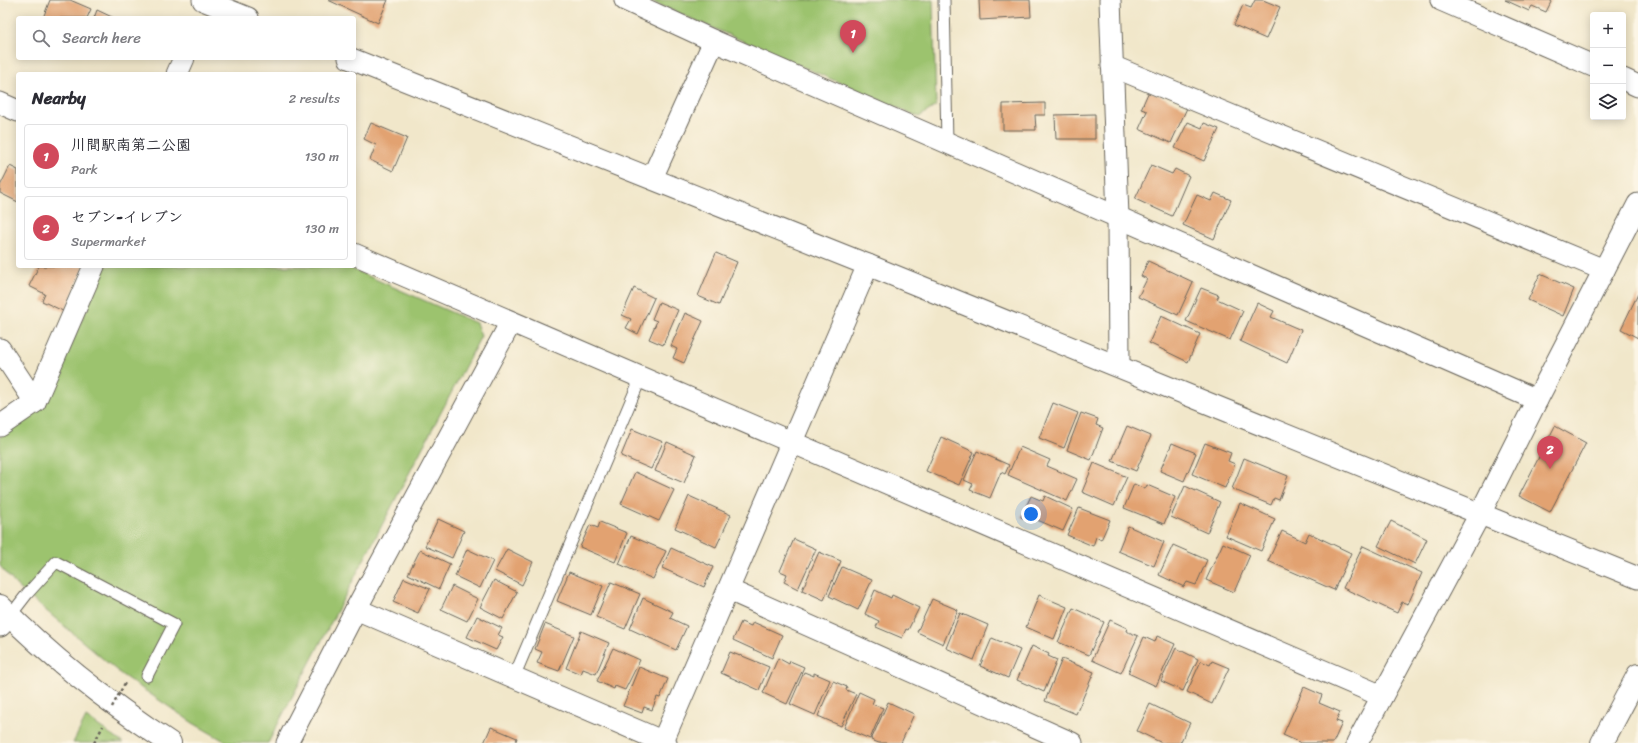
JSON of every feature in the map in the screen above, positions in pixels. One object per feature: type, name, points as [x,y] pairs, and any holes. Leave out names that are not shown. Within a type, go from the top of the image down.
[{"type":"street","points":[[626,0],[714,41],[1536,400]]},
{"type":"street","points":[[1110,0],[1118,217],[1119,366]]},
{"type":"street","points":[[1441,0],[1590,65]]},
{"type":"street","points":[[205,5],[241,16]]},
{"type":"street","points":[[652,178],[714,41]]},
{"type":"street","points":[[179,72],[183,60]]},
{"type":"street","points":[[354,60],[1119,366],[1638,578]]},
{"type":"street","points":[[1112,66],[1604,270]]},
{"type":"street","points":[[1626,80],[1638,86]]},
{"type":"street","points":[[0,103],[16,109]]},
{"type":"street","points":[[1357,743],[1480,514],[1536,400],[1638,204]]},
{"type":"street","points":[[356,255],[1382,696]]},
{"type":"street","points":[[356,609],[664,743],[791,441],[868,265]]},
{"type":"street","points":[[0,426],[35,402],[93,268]]},
{"type":"street","points":[[287,743],[356,609],[511,322]]},
{"type":"street","points":[[0,348],[35,402]]},
{"type":"street","points":[[729,590],[1072,743]]},
{"type":"street","points":[[3,616],[74,674],[134,719],[170,743]]},
{"type":"street","points":[[1602,743],[1638,675]]},
{"type":"lane","points":[[944,0],[947,142]]},
{"type":"lane","points":[[514,677],[641,377]]},
{"type":"lane","points":[[3,616],[27,594],[56,562],[174,624],[148,676]]},
{"type":"path","points":[[112,707],[125,683]]},
{"type":"path","points":[[94,743],[100,732]]},
{"type":"green space","points":[[648,0],[933,0],[936,106],[919,117]]},
{"type":"green space","points":[[103,268],[350,268],[476,323],[481,336],[268,743],[228,743],[193,723],[122,675],[17,586],[0,566],[0,437],[47,401]]},
{"type":"green space","points":[[86,717],[123,743],[73,743]]},
{"type":"building","points":[[50,0],[70,0],[91,9],[88,16],[44,16]]},
{"type":"building","points":[[328,0],[388,0],[378,23]]},
{"type":"building","points":[[979,0],[1030,0],[1031,17],[980,20]]},
{"type":"building","points":[[1255,0],[1263,0],[1280,7],[1266,39],[1234,25],[1243,5],[1251,8]]},
{"type":"building","points":[[1505,0],[1552,0],[1546,12],[1532,6],[1529,11]]},
{"type":"building","points":[[97,10],[110,16],[95,16]]},
{"type":"building","points":[[1149,91],[1187,108],[1171,143],[1139,129],[1147,111],[1141,109]]},
{"type":"building","points":[[1045,103],[1045,115],[1035,115],[1036,130],[1003,130],[1003,104]]},
{"type":"building","points":[[1095,114],[1095,139],[1056,139],[1055,115]]},
{"type":"building","points":[[1188,122],[1202,128],[1204,123],[1219,129],[1204,161],[1175,148]]},
{"type":"building","points":[[371,123],[407,138],[393,171],[370,160],[376,145],[364,139]]},
{"type":"building","points":[[1151,165],[1172,174],[1175,169],[1189,176],[1172,216],[1135,199]]},
{"type":"building","points":[[10,166],[16,169],[16,201],[0,193],[0,186]]},
{"type":"building","points":[[1215,193],[1231,200],[1214,239],[1183,225],[1197,195],[1211,201]]},
{"type":"building","points":[[716,253],[737,262],[719,305],[698,296]]},
{"type":"building","points":[[1148,261],[1193,282],[1178,315],[1138,297],[1147,279],[1141,276]]},
{"type":"building","points":[[38,268],[83,268],[65,312],[42,301],[45,294],[29,286]]},
{"type":"building","points":[[1540,274],[1574,289],[1563,316],[1528,300]]},
{"type":"building","points":[[634,288],[654,298],[638,334],[626,328],[631,319],[622,315]]},
{"type":"building","points":[[1201,288],[1219,295],[1217,299],[1243,311],[1230,340],[1186,321]]},
{"type":"building","points":[[1638,294],[1638,338],[1621,329]]},
{"type":"building","points":[[659,302],[678,310],[663,345],[649,339],[657,321],[652,319]]},
{"type":"building","points":[[1257,303],[1274,311],[1271,317],[1301,330],[1287,363],[1240,341]]},
{"type":"building","points":[[685,313],[703,321],[684,363],[673,358],[677,349],[671,346]]},
{"type":"building","points":[[1161,316],[1200,334],[1188,362],[1149,343]]},
{"type":"building","points":[[1053,403],[1078,413],[1064,448],[1039,438]]},
{"type":"building","points":[[1081,413],[1098,419],[1096,425],[1103,428],[1091,460],[1067,450]]},
{"type":"building","points":[[1127,426],[1151,436],[1136,471],[1112,461]]},
{"type":"building","points":[[1555,426],[1586,443],[1550,512],[1519,496]]},
{"type":"building","points":[[632,429],[663,442],[651,469],[621,456]]},
{"type":"building","points":[[941,437],[974,452],[959,485],[926,471]]},
{"type":"building","points":[[667,442],[696,455],[684,483],[655,471]]},
{"type":"building","points":[[1172,443],[1196,453],[1184,481],[1160,471]]},
{"type":"building","points":[[1205,443],[1231,453],[1228,461],[1235,464],[1225,488],[1192,474]]},
{"type":"building","points":[[1020,447],[1050,460],[1047,466],[1077,479],[1067,501],[1008,475]]},
{"type":"building","points":[[977,451],[1009,465],[1005,474],[1001,472],[990,498],[970,490],[973,484],[964,480]]},
{"type":"building","points":[[1244,458],[1288,476],[1279,500],[1274,498],[1271,505],[1232,489]]},
{"type":"building","points":[[1094,463],[1127,477],[1114,506],[1082,492]]},
{"type":"building","points":[[635,472],[674,490],[659,521],[621,504]]},
{"type":"building","points":[[1134,484],[1145,489],[1147,485],[1175,497],[1164,524],[1124,508]]},
{"type":"building","points":[[1185,486],[1220,502],[1207,533],[1171,517]]},
{"type":"building","points":[[689,496],[731,515],[716,547],[675,528]]},
{"type":"building","points":[[1031,496],[1043,501],[1045,496],[1073,509],[1063,531],[1035,519],[1034,522],[1021,517]]},
{"type":"building","points":[[1240,503],[1275,519],[1261,551],[1226,536]]},
{"type":"building","points":[[1079,508],[1110,520],[1101,540],[1096,537],[1093,546],[1067,535]]},
{"type":"building","points":[[438,519],[464,531],[452,558],[425,546]]},
{"type":"building","points":[[1391,521],[1427,539],[1415,564],[1378,546]]},
{"type":"building","points":[[600,522],[627,533],[615,562],[580,547],[590,525],[598,528]]},
{"type":"building","points":[[1128,526],[1164,542],[1154,566],[1118,551]]},
{"type":"building","points":[[1282,531],[1305,542],[1309,533],[1351,553],[1334,590],[1268,561]]},
{"type":"building","points":[[631,536],[666,551],[653,579],[619,564]]},
{"type":"building","points":[[794,539],[816,549],[798,589],[784,582],[787,574],[780,571]]},
{"type":"building","points":[[1223,543],[1250,555],[1234,592],[1206,580]]},
{"type":"building","points":[[1173,545],[1207,560],[1196,585],[1187,582],[1184,587],[1159,575]]},
{"type":"building","points":[[1363,546],[1422,573],[1408,604],[1402,602],[1397,613],[1343,588]]},
{"type":"building","points":[[671,548],[713,567],[704,587],[662,568]]},
{"type":"building","points":[[467,549],[493,561],[480,588],[455,576]]},
{"type":"building","points":[[507,549],[533,562],[522,585],[495,571]]},
{"type":"building","points":[[420,550],[450,564],[439,589],[408,574]]},
{"type":"building","points":[[819,552],[841,561],[824,600],[802,590]]},
{"type":"building","points":[[842,567],[872,580],[858,610],[829,596]]},
{"type":"building","points":[[569,572],[603,586],[591,615],[557,601]]},
{"type":"building","points":[[404,578],[430,589],[418,613],[393,602]]},
{"type":"building","points":[[494,580],[517,592],[503,619],[480,607]]},
{"type":"building","points":[[611,582],[640,594],[625,629],[596,617]]},
{"type":"building","points":[[452,586],[478,599],[467,621],[441,609]]},
{"type":"building","points":[[875,590],[891,598],[892,595],[919,608],[908,630],[906,629],[902,638],[876,627],[879,621],[865,614]]},
{"type":"building","points":[[1039,595],[1067,607],[1054,639],[1026,627]]},
{"type":"building","points":[[643,598],[673,612],[670,618],[687,626],[676,650],[630,629]]},
{"type":"building","points":[[932,599],[958,610],[943,644],[917,632]]},
{"type":"building","points":[[1073,608],[1104,622],[1089,655],[1058,642]]},
{"type":"building","points":[[960,613],[988,625],[974,660],[946,648]]},
{"type":"building","points":[[477,616],[502,628],[498,635],[503,637],[496,650],[467,637]]},
{"type":"building","points":[[1110,620],[1127,628],[1126,631],[1138,636],[1121,673],[1092,660]]},
{"type":"building","points":[[741,622],[751,626],[753,622],[782,635],[772,658],[733,640]]},
{"type":"building","points":[[545,624],[574,636],[559,671],[537,663],[542,652],[535,649]]},
{"type":"building","points":[[581,631],[609,643],[596,674],[583,669],[581,674],[566,668]]},
{"type":"building","points":[[1157,636],[1175,644],[1156,686],[1128,673],[1144,637],[1155,642]]},
{"type":"building","points":[[992,638],[1020,650],[1008,678],[980,666]]},
{"type":"building","points":[[1032,646],[1049,654],[1048,656],[1057,660],[1044,692],[1017,680]]},
{"type":"building","points":[[613,648],[640,660],[625,690],[615,686],[614,689],[597,681]]},
{"type":"building","points":[[1176,648],[1198,659],[1183,691],[1161,681]]},
{"type":"building","points":[[730,652],[769,667],[759,690],[721,673]]},
{"type":"building","points":[[778,658],[789,664],[790,661],[804,667],[787,704],[763,693]]},
{"type":"building","points":[[1062,659],[1094,672],[1076,714],[1045,701]]},
{"type":"building","points":[[1201,661],[1210,665],[1212,661],[1229,668],[1212,704],[1187,692]]},
{"type":"building","points":[[639,667],[668,679],[660,698],[657,697],[652,710],[644,707],[642,713],[623,706]]},
{"type":"building","points":[[804,672],[814,676],[814,673],[830,680],[815,715],[790,704]]},
{"type":"building","points":[[833,681],[847,687],[846,690],[856,694],[841,726],[818,716]]},
{"type":"building","points":[[1304,687],[1322,695],[1319,703],[1340,712],[1336,721],[1342,723],[1333,743],[1301,743],[1283,735]]},
{"type":"building","points":[[859,692],[874,699],[872,704],[883,708],[870,739],[844,728]]},
{"type":"building","points":[[888,702],[914,714],[901,743],[879,743],[871,740]]},
{"type":"building","points":[[1150,704],[1190,723],[1180,743],[1162,743],[1137,731]]},
{"type":"building","points":[[491,727],[517,738],[515,743],[484,743]]},
{"type":"place","name":"川間駅南第二公園","points":[[853,53]]},
{"type":"place","name":"セブン-イレブン","points":[[1550,469]]}]
